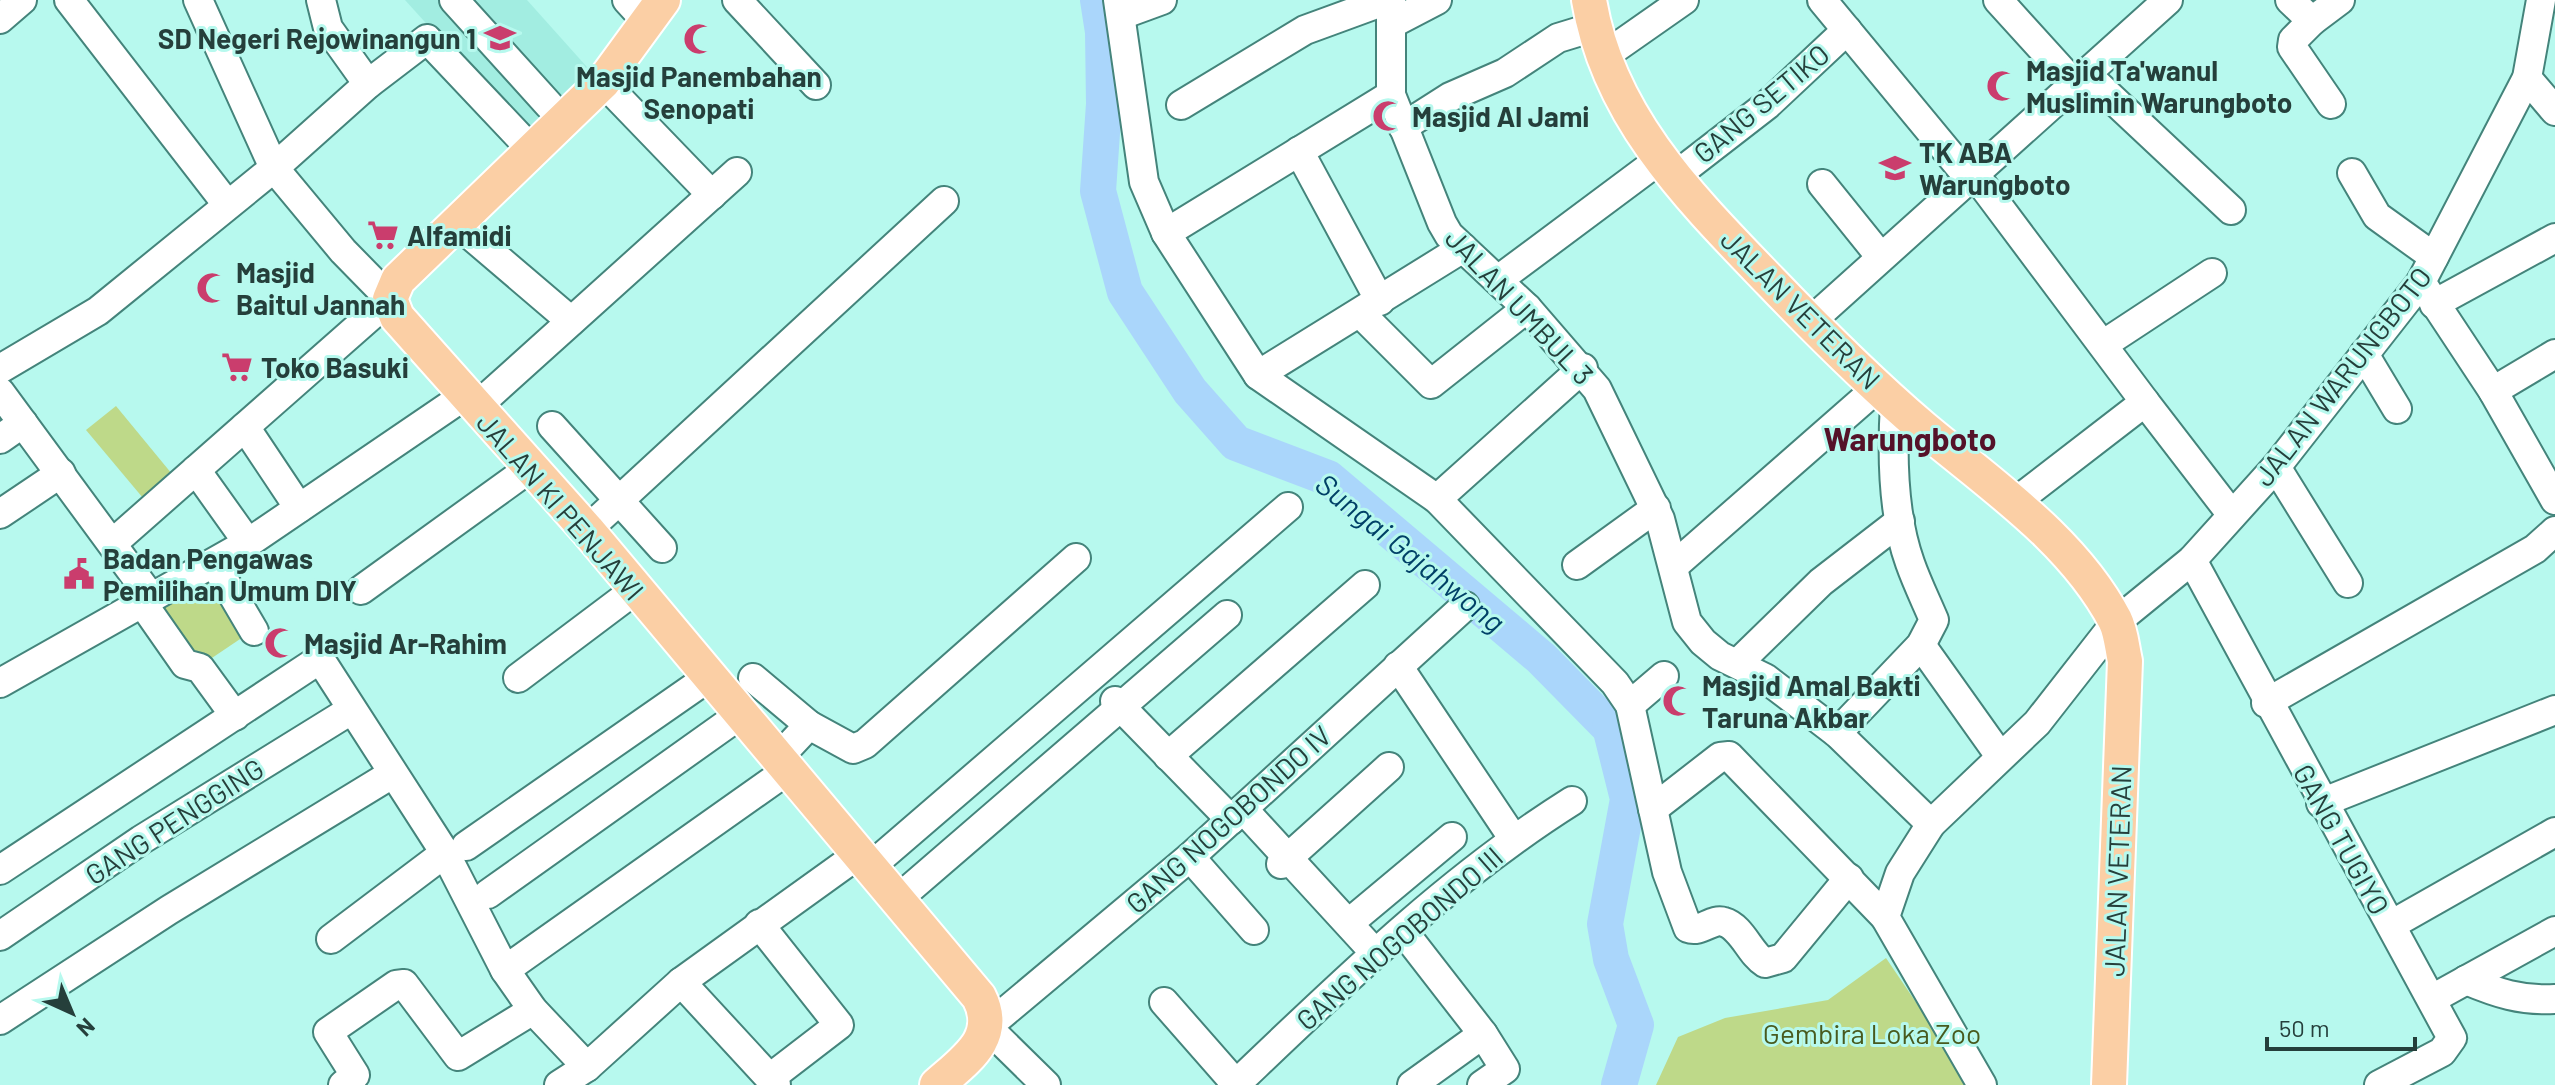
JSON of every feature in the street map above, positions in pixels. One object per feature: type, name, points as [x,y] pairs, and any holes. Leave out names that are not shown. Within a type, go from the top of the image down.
[{"type":"main road","points":[[390,299],[398,280],[531,149],[557,113],[603,82],[646,8]]},
{"type":"main road","name":"JALAN VETERAN","points":[[1596,28],[1626,108],[1666,168],[1810,322],[1886,395],[2014,503],[2076,564],[2116,622],[2125,661],[2109,1085]]},
{"type":"main road","name":"JALAN KI PENJAWI","points":[[390,299],[397,317],[587,530],[864,861],[899,898],[979,997],[986,1011],[987,1027]]},
{"type":"main road","points":[[937,1085],[982,1044],[987,1027]]},
{"type":"street","points":[[0,19],[22,0]]},
{"type":"street","points":[[69,0],[226,203]]},
{"type":"street","points":[[321,0],[327,26],[368,84]]},
{"type":"street","points":[[454,0],[557,113]]},
{"type":"street","points":[[737,0],[816,85]]},
{"type":"street","points":[[1162,0],[1119,8],[1144,182],[1166,233],[1258,375],[1437,499],[1615,683],[1630,705],[1667,872],[1688,928],[1694,930],[1719,921],[1729,924],[1765,963],[1783,958],[1849,878]]},
{"type":"street","points":[[1181,105],[1305,30],[1389,8],[1437,0]]},
{"type":"street","points":[[1403,127],[1438,104],[1505,73],[1558,38],[1684,0]]},
{"type":"street","points":[[1822,0],[1847,30]]},
{"type":"street","points":[[1998,0],[2081,80],[2231,210]]},
{"type":"street","points":[[1810,322],[2168,0]]},
{"type":"street","points":[[2290,0],[2312,21]]},
{"type":"street","points":[[2331,104],[2292,47],[2293,40],[2312,21],[2340,0]]},
{"type":"street","name":"JALAN WARUNGBOTO","points":[[1885,917],[1900,873],[1931,824],[2037,723],[2116,622],[2192,560],[2276,467],[2364,354],[2430,281],[2527,78],[2541,0]]},
{"type":"street","points":[[113,543],[390,299],[343,251],[274,168],[203,2]]},
{"type":"street","name":"JALAN UMBUL 3","points":[[1389,8],[1391,95],[1442,223],[1463,248],[1527,308],[1583,368],[1597,389],[1656,508],[1675,565],[1687,622],[1720,656],[1739,662],[1765,678],[1837,733],[1931,824]]},
{"type":"street","name":"GANG SETIKO","points":[[1498,280],[1767,105],[1847,30],[1973,177],[2104,344],[2232,515]]},
{"type":"street","points":[[0,369],[98,311],[226,203],[274,168],[422,40],[428,39],[531,149]]},
{"type":"street","points":[[2527,78],[2555,111]]},
{"type":"street","points":[[603,82],[712,195]]},
{"type":"street","points":[[1166,233],[1391,95]]},
{"type":"street","points":[[1299,151],[1371,307],[1431,384],[1527,308]]},
{"type":"street","points":[[0,683],[248,543],[470,402],[571,321],[737,172]]},
{"type":"street","points":[[2352,173],[2382,221],[2430,281],[2555,500]]},
{"type":"street","points":[[1822,184],[1880,256]]},
{"type":"street","points":[[587,530],[944,201]]},
{"type":"street","points":[[455,222],[571,321]]},
{"type":"street","points":[[2430,281],[2555,238]]},
{"type":"street","points":[[1258,375],[1463,248]]},
{"type":"street","points":[[2104,344],[2212,273]]},
{"type":"street","points":[[2364,354],[2397,409]]},
{"type":"street","points":[[2493,391],[2555,354]]},
{"type":"street","points":[[1437,499],[1583,368]]},
{"type":"street","points":[[0,392],[12,431],[61,473],[113,543],[185,664],[200,668],[235,716]]},
{"type":"street","points":[[1837,733],[1921,645],[1934,620],[1909,561],[1900,521],[1886,395]]},
{"type":"street","points":[[1675,565],[1886,395]]},
{"type":"street","points":[[2014,503],[2145,402]]},
{"type":"street","points":[[552,426],[662,548]]},
{"type":"street","points":[[245,427],[299,508]]},
{"type":"street","points":[[2276,467],[2348,583]]},
{"type":"street","points":[[361,590],[530,468]]},
{"type":"street","points":[[196,470],[248,543]]},
{"type":"street","points":[[0,514],[61,473]]},
{"type":"street","points":[[899,898],[1288,507]]},
{"type":"street","points":[[1577,565],[1656,508]]},
{"type":"street","points":[[1739,662],[1821,582],[1900,521]]},
{"type":"street","points":[[2266,703],[2535,549],[2555,531]]},
{"type":"street","points":[[753,678],[809,725],[853,749],[865,744],[1076,558]]},
{"type":"street","name":"GANG TUGIYO","points":[[2192,560],[2266,703],[2432,999],[2452,1042],[2442,1052],[2379,1085]]},
{"type":"street","points":[[214,563],[254,631]]},
{"type":"street","points":[[1168,756],[1365,585]]},
{"type":"street","points":[[518,678],[635,590]]},
{"type":"street","name":"GANG NOGOBONDO IV","points":[[987,1027],[1190,857],[1465,606]]},
{"type":"street","points":[[0,870],[320,659],[392,774],[456,849],[505,970],[575,1078],[681,982],[759,924],[864,861],[1107,692],[1227,615]]},
{"type":"street","points":[[1921,645],[2000,756]]},
{"type":"street","points":[[1398,666],[1513,838]]},
{"type":"street","points":[[1630,705],[1664,676]]},
{"type":"street","points":[[331,939],[456,849],[709,677]]},
{"type":"street","points":[[1107,692],[1168,756],[1237,814],[1349,923],[1376,954]]},
{"type":"street","name":"GANG PENGGING","points":[[0,936],[141,840],[351,710]]},
{"type":"street","points":[[2321,803],[2555,710]]},
{"type":"street","points":[[488,894],[741,714]]},
{"type":"street","points":[[505,970],[783,764],[809,725]]},
{"type":"street","points":[[1653,809],[1720,757],[1729,756],[1885,917],[1982,1085]]},
{"type":"street","points":[[1284,861],[1389,767]]},
{"type":"street","points":[[0,1020],[169,910],[392,774]]},
{"type":"street","name":"GANG NOGOBONDO III","points":[[1242,1082],[1403,931],[1513,838],[1572,801]]},
{"type":"street","points":[[2391,925],[2555,832]]},
{"type":"street","points":[[1349,923],[1452,837]]},
{"type":"street","points":[[1190,857],[1254,930]]},
{"type":"street","points":[[681,982],[773,1082],[839,1025],[759,924]]},
{"type":"street","points":[[1403,931],[1483,1034],[1505,1069],[1482,1085]]},
{"type":"street","points":[[2432,999],[2555,931]]},
{"type":"street","points":[[2466,980],[2503,996],[2528,1001],[2555,999]]},
{"type":"street","points":[[343,1085],[355,1075],[328,1032],[396,985],[404,984],[458,1056],[533,1010]]},
{"type":"street","points":[[1164,1002],[1242,1082]]},
{"type":"street","points":[[987,1027],[1046,1085]]},
{"type":"street","points":[[1412,1085],[1483,1034]]},
{"type":"shaded area","name":"SD Negeri Rejowinangun 1","points":[[405,0],[527,0],[595,76],[528,136]]},
{"type":"green space","points":[[116,406],[172,474],[143,498],[86,430]]},
{"type":"green space","points":[[214,567],[252,631],[200,666],[152,598]]},
{"type":"green space","name":"Gembira Loka Zoo","points":[[1886,958],[1972,1085],[1656,1085],[1678,1037],[1725,1018],[1828,1000]]},
{"type":"waterway","name":"Sungai Gajahwong","points":[[1098,0],[1103,32],[1104,104],[1098,191],[1125,292],[1190,391],[1236,443],[1328,478],[1541,658],[1606,724]]},
{"type":"waterway","name":"Sungai Gajahwong","points":[[1610,727],[1628,799],[1605,924],[1611,959],[1636,1025],[1619,1085]]},
{"type":"place","name":"SD Negeri Rejowinangun 1","points":[[500,38]]},
{"type":"place","name":"Masjid Panembahan Senopati","points":[[699,39]]},
{"type":"place","name":"Masjid Ta'wanul Muslimin Warungboto","points":[[2002,86]]},
{"type":"place","name":"Masjid Al Jami","points":[[1388,116]]},
{"type":"place","name":"TK ABA Warungboto","points":[[1895,168]]},
{"type":"place","name":"Alfamidi","points":[[383,235]]},
{"type":"place","name":"Masjid Baitul Jannah","points":[[212,288]]},
{"type":"place","name":"Toko Basuki","points":[[237,367]]},
{"type":"place","name":"Badan Pengawas Pemilihan Umum DIY","points":[[79,574]]},
{"type":"place","name":"Masjid Ar-Rahim","points":[[280,643]]},
{"type":"place","name":"Masjid Amal Bakti Taruna Akbar","points":[[1678,701]]},
{"type":"district","name":"Warungboto","points":[[1910,438]]}]
